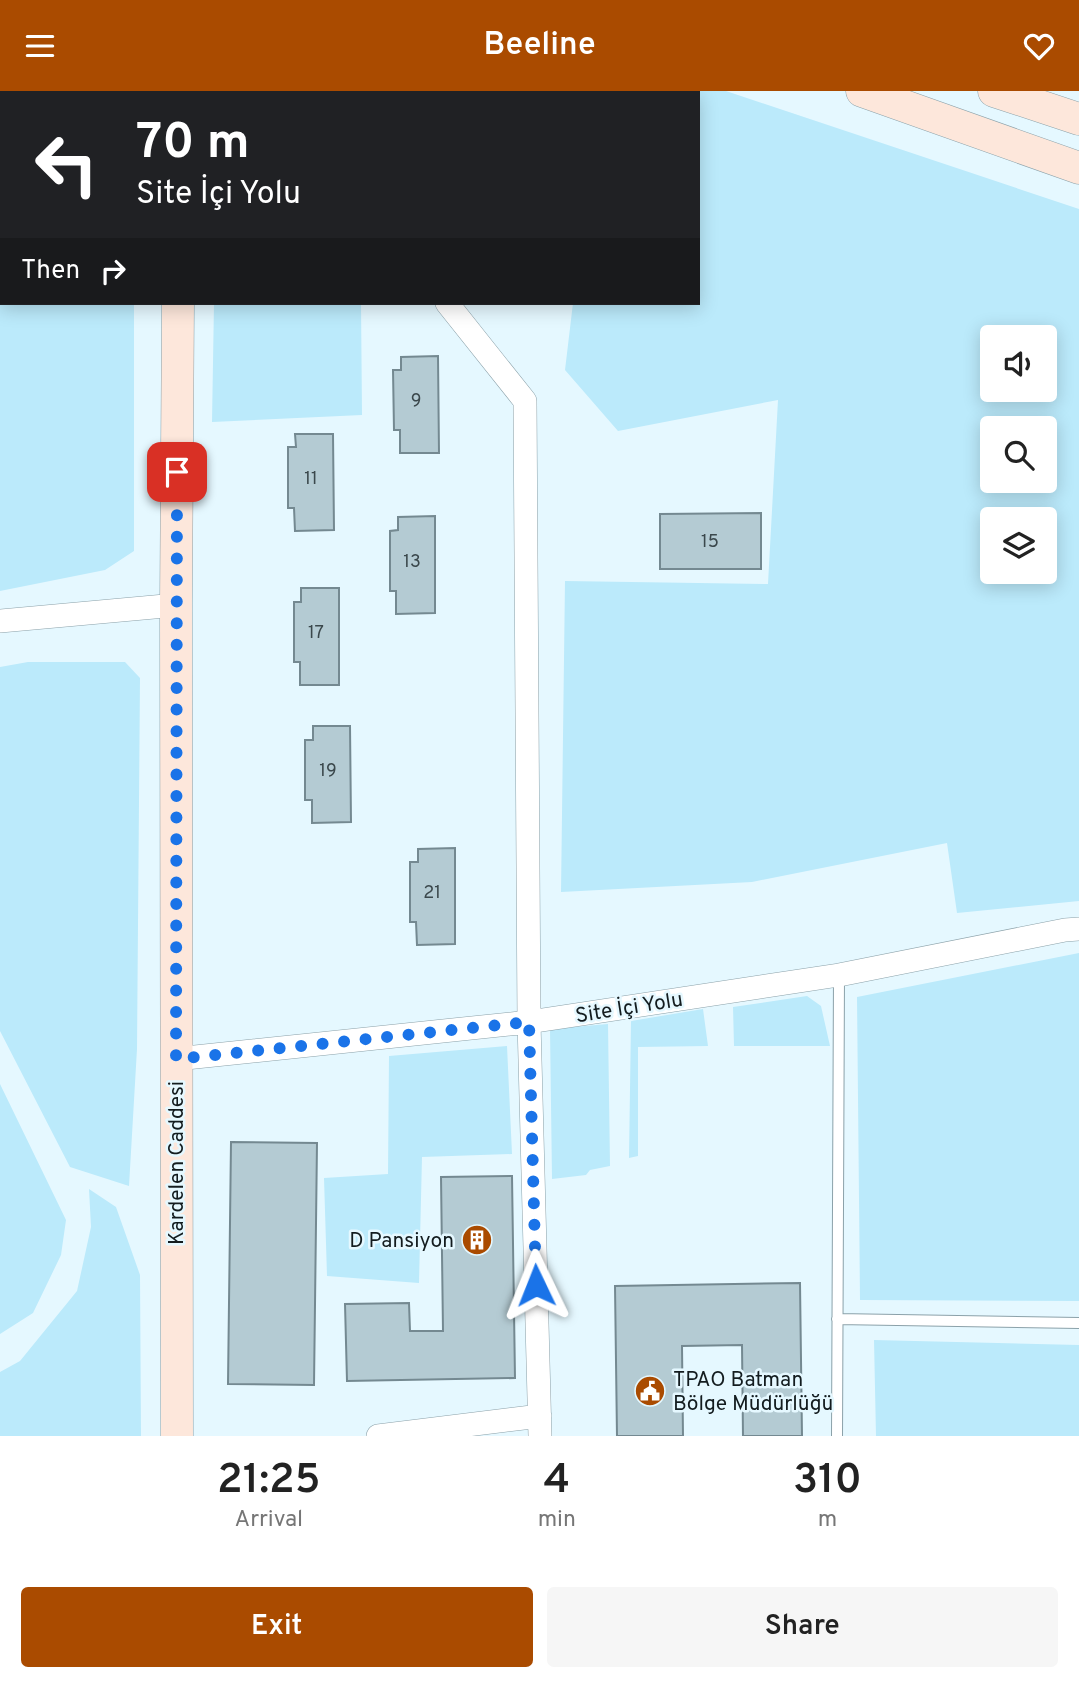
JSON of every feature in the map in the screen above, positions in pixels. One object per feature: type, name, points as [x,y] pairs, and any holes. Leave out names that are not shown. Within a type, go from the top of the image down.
[{"type":"street","points":[[862,91],[1079,167]]},
{"type":"street","points":[[994,91],[1079,119]]},
{"type":"street","name":"Kardelen Caddesi","points":[[177,1436],[178,305]]},
{"type":"street","points":[[378,1436],[540,1426],[529,1022],[525,401],[449,305]]},
{"type":"street","points":[[0,621],[176,605]]},
{"type":"street","name":"Site İçi Yolu","points":[[176,1059],[529,1022],[839,975],[1079,929]]},
{"type":"lane","points":[[836,1436],[839,975]]},
{"type":"lane","points":[[837,1319],[1079,1324]]},
{"type":"shaded area","points":[[700,91],[726,91],[1079,209],[1079,901],[957,913],[947,843],[752,882],[561,892],[565,581],[768,584],[778,400],[618,431],[565,370],[573,305],[700,305]]},
{"type":"shaded area","points":[[0,305],[134,305],[134,551],[105,570],[0,591]]},
{"type":"shaded area","points":[[214,305],[361,305],[362,415],[212,422]]},
{"type":"shaded area","points":[[28,662],[125,662],[140,678],[137,1049],[129,1186],[70,1167],[0,1031],[0,667]]},
{"type":"shaded area","points":[[1079,953],[1079,1301],[860,1300],[857,997]]},
{"type":"shaded area","points":[[807,996],[821,1006],[830,1046],[734,1046],[733,1007]]},
{"type":"shaded area","points":[[703,1009],[708,1046],[638,1047],[638,1156],[629,1158],[631,1021]]},
{"type":"shaded area","points":[[608,1024],[610,1166],[590,1170],[586,1175],[552,1179],[550,1029]]},
{"type":"shaded area","points":[[507,1046],[512,1154],[422,1157],[419,1283],[327,1276],[324,1178],[388,1174],[389,1056]]},
{"type":"shaded area","points":[[0,1084],[66,1220],[61,1255],[33,1313],[0,1334]]},
{"type":"shaded area","points":[[89,1189],[116,1207],[140,1275],[141,1436],[0,1436],[0,1372],[20,1361],[77,1291],[91,1227]]},
{"type":"shaded area","points":[[874,1340],[1079,1345],[1079,1436],[876,1436]]},
{"type":"building","points":[[438,356],[439,453],[400,453],[400,430],[394,430],[393,370],[401,370],[401,357]]},
{"type":"building","points":[[295,434],[333,434],[334,530],[295,531],[294,508],[288,508],[288,447],[296,447]]},
{"type":"building","points":[[761,513],[761,569],[660,569],[660,514]]},
{"type":"building","points":[[435,516],[435,613],[396,614],[396,591],[390,591],[390,531],[398,530],[398,517]]},
{"type":"building","points":[[301,588],[339,588],[339,685],[300,685],[300,662],[294,662],[294,602],[301,602]]},
{"type":"building","points":[[313,726],[350,726],[351,822],[312,823],[312,800],[305,800],[305,740],[313,740]]},
{"type":"building","points":[[455,848],[455,944],[417,945],[416,922],[410,922],[410,862],[418,862],[418,849]]},
{"type":"building","points":[[231,1142],[317,1143],[314,1385],[228,1384]]},
{"type":"building","name":"D Pansiyon","points":[[512,1176],[515,1378],[347,1381],[345,1304],[409,1303],[410,1331],[443,1331],[441,1177]]},
{"type":"building","name":"TPAO Batman Bölge Müdürlüğü","points":[[800,1283],[802,1436],[743,1436],[742,1345],[682,1346],[683,1436],[617,1436],[615,1286]]},
{"type":"place","name":"D Pansiyon","points":[[477,1240]]},
{"type":"place","name":"TPAO Batman Bölge Müdürlüğü","points":[[650,1391]]},
{"type":"route","points":[[177,472],[176,1059],[529,1022],[536,1285]]}]
